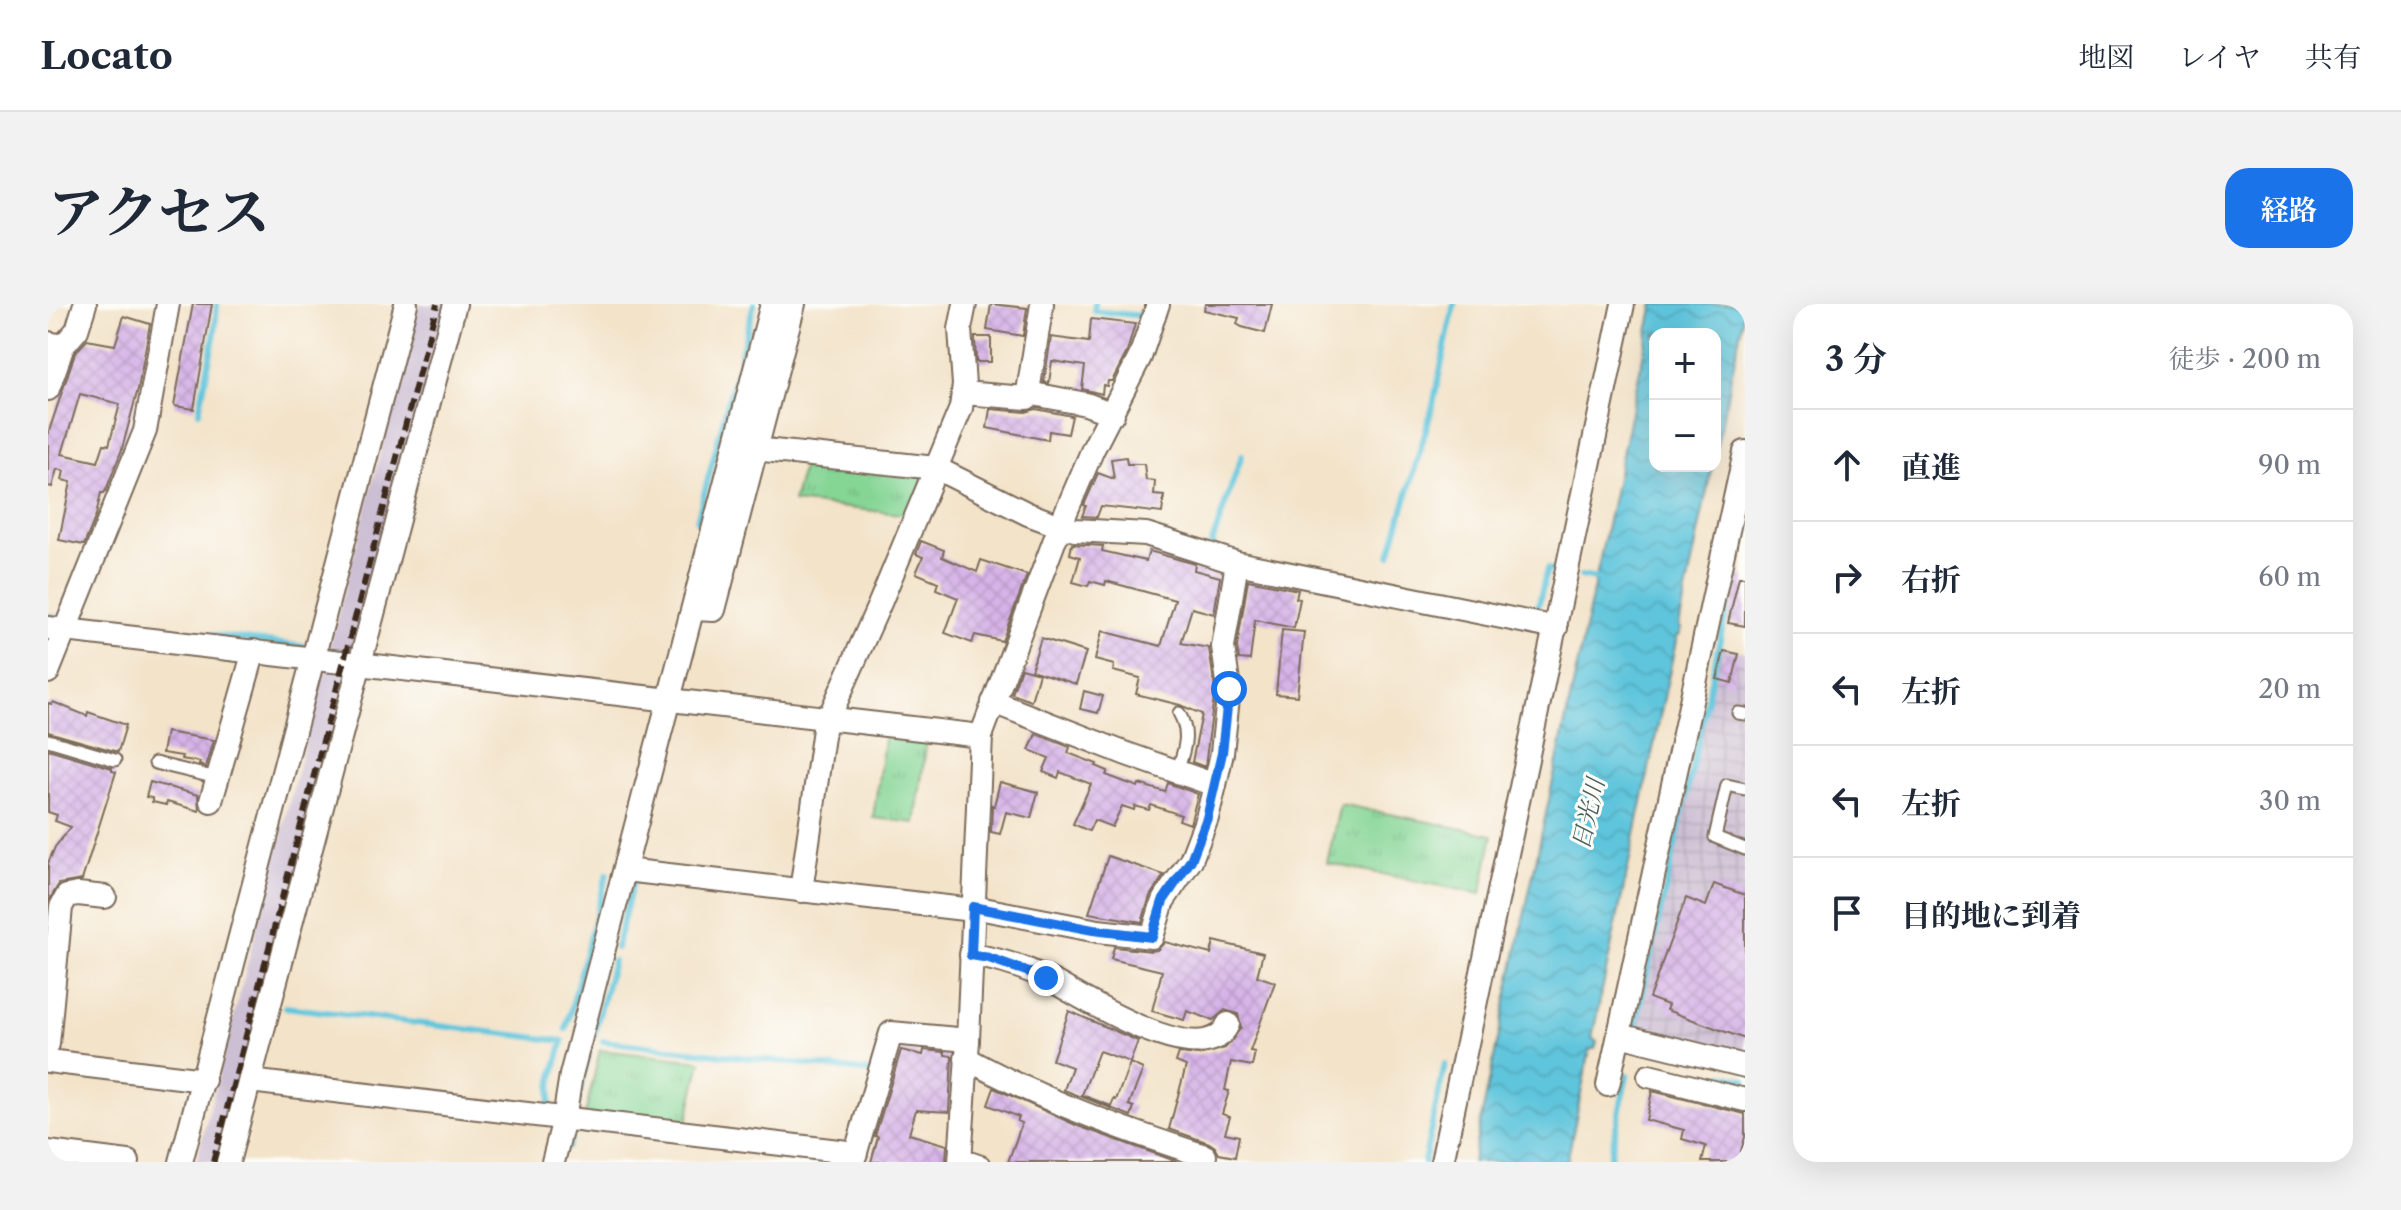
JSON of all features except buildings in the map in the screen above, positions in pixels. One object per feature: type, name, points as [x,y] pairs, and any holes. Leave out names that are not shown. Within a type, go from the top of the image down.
[{"type":"street","points":[[48,389],[56,344],[77,330],[85,304]]},
{"type":"street","points":[[48,672],[56,629],[145,431],[168,304]]},
{"type":"street","points":[[181,1162],[406,304]]},
{"type":"street","points":[[228,1162],[455,304]]},
{"type":"street","points":[[745,448],[772,304]]},
{"type":"street","points":[[553,1162],[571,1075],[693,609],[794,304]]},
{"type":"street","points":[[801,891],[824,729],[961,408],[960,329],[965,304]]},
{"type":"street","points":[[963,393],[1027,398],[1042,304]]},
{"type":"street","points":[[960,1158],[981,736],[1060,526],[1093,449],[1140,357],[1158,304]]},
{"type":"street","points":[[1442,1162],[1623,304]]},
{"type":"street","points":[[1028,393],[1086,404],[1113,414]]},
{"type":"street","points":[[745,448],[936,468],[1028,514],[1075,530],[1146,534],[1237,563],[1556,628]]},
{"type":"street","points":[[1608,1085],[1745,452]]},
{"type":"street","points":[[625,870],[973,908],[1093,930],[1152,937],[1163,901],[1191,860],[1207,818],[1215,785],[1229,689],[1223,647],[1237,563]]},
{"type":"street","points":[[56,629],[981,736]]},
{"type":"street","points":[[211,801],[254,651]]},
{"type":"street","points":[[993,702],[1215,785]]},
{"type":"street","points":[[48,1044],[61,907],[67,896],[105,897]]},
{"type":"street","points":[[971,955],[989,958],[1046,978],[1149,1032],[1192,1040],[1215,1038],[1225,1032],[1228,1024]]},
{"type":"street","points":[[250,1081],[855,1158],[891,1033],[967,1049],[1001,1078],[1142,1136],[1205,1156],[1204,1162]]},
{"type":"street","points":[[1619,1035],[1745,1066]]},
{"type":"street","points":[[48,1061],[204,1080]]},
{"type":"street","points":[[1649,1076],[1745,1100]]},
{"type":"street","points":[[48,1152],[128,1162]]},
{"type":"lane","points":[[1177,772],[1187,741],[1186,725],[1179,713]]},
{"type":"lane","points":[[48,740],[115,760]]},
{"type":"lane","points":[[155,763],[217,778]]},
{"type":"lane","points":[[1745,789],[1727,785],[1715,837],[1745,849]]},
{"type":"lane","points":[[960,1158],[983,1162]]},
{"type":"shaded area","points":[[419,304],[447,304],[354,656],[328,653]]},
{"type":"shaded area","points":[[1721,647],[1745,652],[1745,1062],[1634,1035]]},
{"type":"shaded area","points":[[324,668],[350,671],[221,1162],[196,1162]]},
{"type":"green space","points":[[805,458],[925,477],[909,515],[793,502]]},
{"type":"green space","points":[[885,733],[927,739],[915,823],[873,818]]},
{"type":"green space","points":[[1340,804],[1493,835],[1481,894],[1327,863]]},
{"type":"green space","points":[[600,1050],[701,1061],[686,1126],[585,1115]]},
{"type":"water","name":"日光川","points":[[1654,304],[1745,304],[1721,425],[1721,328],[1649,328],[1649,472],[1711,472],[1681,628],[1592,1038],[1597,1042],[1595,1049],[1590,1049],[1567,1162],[1472,1162]]},
{"type":"waterway","points":[[199,412],[215,332],[217,304]]},
{"type":"waterway","points":[[740,359],[754,304]]},
{"type":"waterway","points":[[1095,304],[1094,311],[1144,316]]},
{"type":"waterway","points":[[1390,555],[1433,405],[1454,304]]},
{"type":"waterway","points":[[697,521],[737,368]]},
{"type":"waterway","points":[[1211,546],[1242,455]]},
{"type":"waterway","points":[[1636,1024],[1745,525]]},
{"type":"waterway","points":[[1521,611],[1537,611],[1547,569],[1553,570]]},
{"type":"waterway","points":[[1581,576],[1601,580]]},
{"type":"waterway","points":[[48,616],[57,617]]},
{"type":"waterway","points":[[83,619],[307,647]]},
{"type":"waterway","points":[[566,1029],[607,874]]},
{"type":"waterway","points":[[616,948],[634,878],[638,878]]},
{"type":"waterway","points":[[594,1035],[613,961]]},
{"type":"waterway","points":[[285,1007],[563,1041],[552,1080],[549,1106]]},
{"type":"waterway","points":[[603,1041],[871,1072]]},
{"type":"waterway","points":[[578,1100],[591,1042]]},
{"type":"waterway","points":[[1424,1162],[1445,1064]]},
{"type":"waterway","points":[[1609,1162],[1627,1075]]},
{"type":"waterway","points":[[1723,1075],[1745,1080]]},
{"type":"waterway","points":[[568,1147],[572,1132]]},
{"type":"railway","points":[[213,1162],[437,304]]},
{"type":"route","points":[[1046,978],[989,958],[971,955],[973,907],[1093,930],[1152,937],[1163,901],[1191,860],[1207,818],[1222,753],[1229,689]]}]
